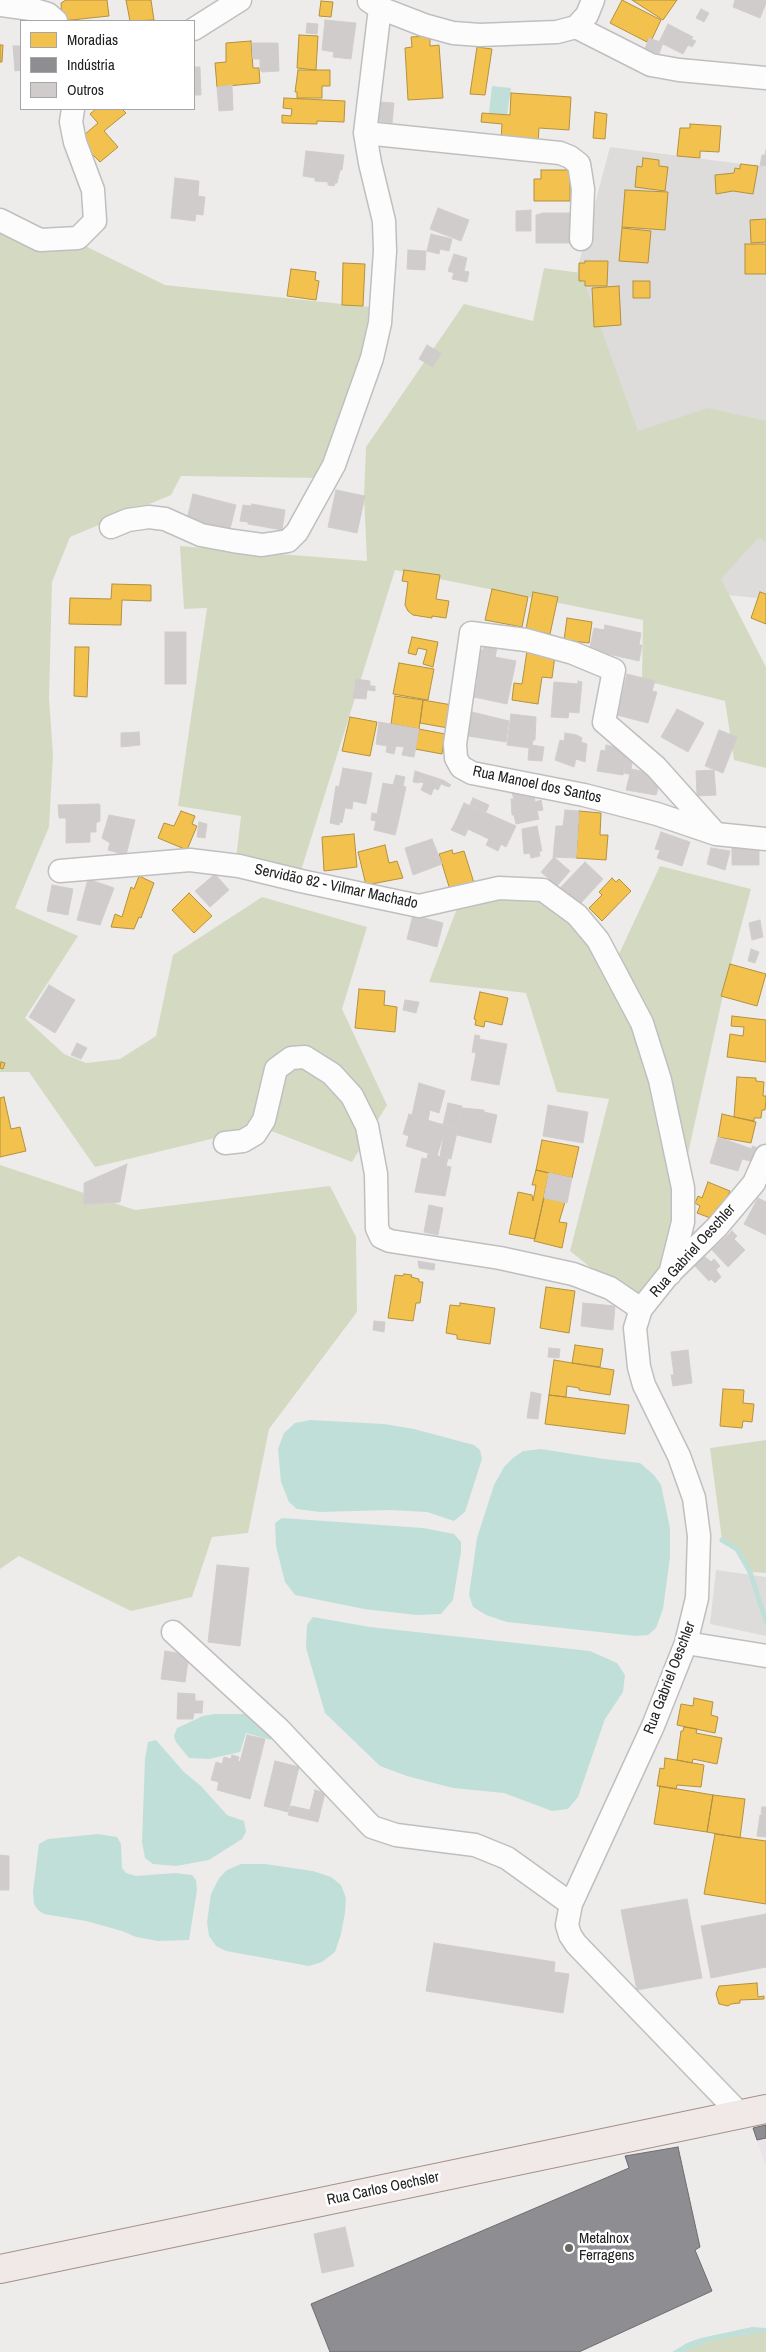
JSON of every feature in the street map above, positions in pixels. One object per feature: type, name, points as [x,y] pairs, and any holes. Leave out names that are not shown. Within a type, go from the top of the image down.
[{"type":"main road","name":"Rua Carlos Oechsler","points":[[0,2270],[766,2109]]},
{"type":"street","points":[[195,27],[240,0]]},
{"type":"street","points":[[111,527],[128,520],[149,517],[165,519],[201,535],[262,545],[288,541],[297,532],[334,465],[372,358],[380,323],[385,251],[384,221],[365,133],[374,4],[424,25],[453,33],[471,34],[557,32],[576,27],[586,15],[593,0]]},
{"type":"street","points":[[0,5],[31,9],[48,14],[55,20]]},
{"type":"street","points":[[576,27],[651,65],[679,70],[766,78]]},
{"type":"street","points":[[0,220],[40,240],[78,238],[95,222],[93,190],[75,142],[72,122],[73,110]]},
{"type":"street","points":[[365,133],[560,153],[570,157],[579,164],[583,189],[581,239]]},
{"type":"street","name":"Rua Manoel dos Santos","points":[[716,834],[656,767],[604,722],[614,670],[573,653],[526,640],[471,633],[455,744],[456,758],[461,767],[472,773],[584,795],[639,809],[716,834],[766,838]]},
{"type":"street","name":"Servidão 82 - Vilmar Machado","points":[[60,871],[190,860],[239,866],[300,882],[420,906],[499,888],[543,890],[577,915],[598,940],[642,1023],[660,1080],[683,1188],[683,1222],[669,1274]]},
{"type":"street","points":[[225,1143],[244,1141],[255,1134],[264,1120],[276,1069],[291,1058],[306,1057],[332,1074],[352,1096],[367,1126],[376,1174],[377,1228],[381,1237],[390,1241],[500,1258],[573,1274],[610,1288],[642,1309]]},
{"type":"street","name":"Rua Gabriel Oeschler","points":[[740,2114],[576,1944],[570,1935],[567,1925],[571,1904],[653,1726],[686,1643],[698,1598],[699,1536],[694,1498],[687,1477],[644,1385],[639,1367],[635,1328],[642,1309],[669,1274],[717,1227],[754,1183],[766,1156]]},
{"type":"street","points":[[173,1632],[279,1729],[372,1827],[396,1835],[474,1845],[507,1858],[571,1904]]},
{"type":"street","points":[[686,1643],[766,1656]]},
{"type":"shaded area","points":[[610,147],[766,167],[766,599],[508,572],[579,263]]},
{"type":"shaded area","points":[[716,1570],[766,1577],[766,1636],[710,1624]]},
{"type":"shaded area","points":[[766,2125],[766,2167],[753,2128]]},
{"type":"green space","points":[[0,229],[79,243],[165,285],[379,308],[320,478],[181,476],[171,495],[70,537],[52,582],[49,698],[53,755],[49,827],[15,908],[78,936],[25,1018],[64,1054],[86,1063],[120,1059],[156,1036],[173,955],[262,897],[367,927],[342,1009],[387,1105],[352,1162],[261,1127],[95,1167],[29,1072],[0,1072]]},
{"type":"green space","points":[[544,268],[581,273],[638,431],[708,408],[766,421],[766,542],[758,538],[721,579],[766,667],[766,768],[734,760],[725,701],[642,680],[643,620],[395,570],[299,877],[236,859],[241,816],[178,806],[207,608],[184,609],[180,546],[367,561],[364,496],[366,447],[464,304],[533,321]]},
{"type":"green space","points":[[660,866],[751,889],[725,986],[680,1190],[667,1262],[636,1299],[610,1283],[570,1251],[609,1099],[557,1092],[526,993],[429,982],[459,903],[542,895],[572,917],[612,969]]},
{"type":"green space","points":[[0,1165],[135,1210],[330,1186],[356,1237],[357,1312],[269,1429],[248,1533],[212,1537],[192,1597],[131,1611],[19,1556],[0,1569]]},
{"type":"green space","points":[[766,1440],[766,1573],[750,1572],[737,1549],[722,1540],[710,1448]]},
{"type":"green space","points":[[766,2330],[766,2352],[677,2352],[714,2336]]},
{"type":"water","points":[[492,86],[511,88],[507,115],[489,113]]},
{"type":"water","points":[[310,1420],[384,1424],[414,1429],[474,1445],[480,1450],[482,1459],[465,1512],[454,1521],[427,1512],[390,1510],[320,1512],[297,1509],[289,1502],[281,1482],[278,1449],[284,1433],[295,1423]]},
{"type":"water","points":[[541,1449],[640,1463],[654,1475],[661,1485],[670,1528],[670,1557],[663,1609],[656,1628],[648,1635],[636,1636],[507,1622],[486,1615],[473,1607],[469,1595],[477,1538],[494,1485],[504,1467],[513,1458],[523,1451]]},
{"type":"water","points":[[282,1518],[423,1528],[454,1534],[461,1542],[461,1552],[453,1600],[441,1614],[417,1615],[364,1609],[295,1595],[285,1582],[276,1546],[275,1523]]},
{"type":"water","points":[[313,1617],[370,1627],[590,1651],[617,1663],[625,1675],[623,1692],[605,1719],[578,1797],[568,1809],[552,1811],[504,1793],[453,1788],[407,1776],[380,1766],[325,1713],[306,1648],[307,1625]]},
{"type":"water","points":[[250,1714],[271,1735],[271,1740],[246,1733],[240,1752],[209,1759],[189,1758],[176,1742],[174,1736],[177,1728],[203,1716]]},
{"type":"water","points":[[156,1740],[184,1772],[201,1786],[227,1815],[244,1821],[246,1832],[242,1839],[209,1860],[176,1866],[153,1864],[145,1858],[142,1842],[145,1758],[148,1742]]},
{"type":"water","points":[[98,1834],[117,1837],[121,1844],[122,1868],[126,1873],[136,1876],[175,1873],[192,1875],[196,1880],[197,1890],[189,1940],[158,1941],[136,1937],[86,1921],[44,1914],[38,1910],[34,1904],[33,1891],[39,1844],[48,1839]]},
{"type":"water","points":[[241,1864],[265,1864],[313,1871],[331,1877],[341,1885],[346,1898],[345,1913],[335,1952],[322,1962],[309,1966],[226,1951],[216,1946],[209,1936],[207,1922],[211,1894],[219,1878],[227,1870]]},
{"type":"water","points":[[752,2327],[766,2328],[766,2332],[713,2340],[684,2352],[672,2352],[687,2343],[701,2338]]},
{"type":"building: Moradias","points":[[66,0],[107,0],[109,16],[62,20],[61,3]]},
{"type":"building: Moradias","points":[[126,0],[151,0],[154,20],[130,20]]},
{"type":"building: Moradias","points":[[622,0],[661,20],[652,39],[649,38],[647,42],[610,23]]},
{"type":"building: Moradias","points":[[632,0],[677,0],[663,20]]},
{"type":"building: Moradias","points":[[321,1],[333,2],[331,17],[319,16]]},
{"type":"building: Moradias","points":[[299,35],[318,36],[316,70],[297,68]]},
{"type":"building: Moradias","points":[[430,36],[430,46],[439,45],[443,98],[408,100],[405,48],[412,47],[411,37]]},
{"type":"building: Moradias","points":[[251,41],[253,68],[259,68],[260,83],[217,87],[215,63],[226,62],[226,43]]},
{"type":"building: Moradias","points":[[0,45],[3,45],[2,62],[0,62]]},
{"type":"building: Moradias","points":[[477,47],[492,49],[485,95],[470,94]]},
{"type":"building: Moradias","points":[[298,70],[330,70],[330,86],[322,86],[322,98],[297,98],[297,92],[295,92]]},
{"type":"building: Moradias","points":[[511,93],[571,97],[569,130],[539,128],[538,143],[501,140],[502,124],[481,122],[482,113],[510,115]]},
{"type":"building: Moradias","points":[[284,98],[345,101],[344,122],[317,121],[317,124],[282,123],[282,115],[291,116],[292,109],[283,108]]},
{"type":"building: Moradias","points":[[95,110],[123,110],[126,113],[104,131],[118,147],[100,162],[89,151],[84,135],[98,123],[90,114]]},
{"type":"building: Moradias","points":[[595,112],[607,114],[605,139],[593,138]]},
{"type":"building: Moradias","points":[[690,124],[721,126],[719,152],[700,151],[700,158],[677,156],[680,128],[690,128]]},
{"type":"building: Moradias","points":[[643,158],[659,160],[659,166],[668,167],[665,191],[635,187],[637,166],[642,167]]},
{"type":"building: Moradias","points":[[741,164],[758,166],[753,194],[733,191],[716,194],[715,175],[734,173],[735,168],[740,169]]},
{"type":"building: Moradias","points":[[541,170],[570,170],[570,201],[534,201],[534,179],[541,179]]},
{"type":"building: Moradias","points":[[625,190],[668,192],[665,230],[622,227]]},
{"type":"building: Moradias","points":[[766,219],[766,242],[751,243],[750,220]]},
{"type":"building: Moradias","points":[[622,228],[651,231],[648,263],[619,261]]},
{"type":"building: Moradias","points":[[745,244],[766,244],[766,274],[745,274]]},
{"type":"building: Moradias","points":[[585,261],[608,261],[607,286],[585,286],[585,281],[579,281],[579,263],[585,263]]},
{"type":"building: Moradias","points":[[343,263],[365,264],[363,306],[342,305]]},
{"type":"building: Moradias","points":[[291,269],[316,272],[315,280],[319,281],[316,300],[287,296]]},
{"type":"building: Moradias","points":[[633,281],[650,281],[650,298],[633,298]]},
{"type":"building: Moradias","points":[[619,286],[621,325],[594,327],[592,288]]},
{"type":"building: Moradias","points":[[404,570],[440,575],[436,599],[449,601],[446,618],[413,615],[408,611],[405,605],[408,582],[402,581]]},
{"type":"building: Moradias","points":[[112,584],[151,585],[151,601],[122,600],[121,625],[69,624],[70,598],[111,599]]},
{"type":"building: Moradias","points":[[492,589],[528,597],[522,627],[485,620]]},
{"type":"building: Moradias","points":[[533,592],[558,597],[550,634],[526,629]]},
{"type":"building: Moradias","points":[[760,592],[766,594],[766,624],[751,618]]},
{"type":"building: Moradias","points":[[567,618],[592,622],[589,643],[564,640]]},
{"type":"building: Moradias","points":[[412,637],[438,642],[433,667],[423,664],[427,650],[418,648],[416,655],[408,653]]},
{"type":"building: Moradias","points":[[75,647],[89,647],[87,697],[74,696]]},
{"type":"building: Moradias","points":[[527,651],[555,656],[552,678],[542,677],[538,704],[512,700],[514,683],[522,684]]},
{"type":"building: Moradias","points":[[399,663],[434,669],[428,700],[393,694]]},
{"type":"building: Moradias","points":[[395,696],[423,700],[419,729],[391,724]]},
{"type":"building: Moradias","points":[[423,700],[452,705],[448,728],[420,723]]},
{"type":"building: Moradias","points":[[350,717],[377,722],[370,756],[342,751]]},
{"type":"building: Moradias","points":[[419,729],[445,734],[442,754],[415,749]]},
{"type":"building: Moradias","points":[[181,811],[195,816],[192,824],[197,826],[187,850],[158,838],[164,823],[174,826]]},
{"type":"building: Moradias","points":[[579,811],[601,813],[600,835],[608,835],[606,860],[576,858]]},
{"type":"building: Moradias","points":[[354,834],[357,867],[324,871],[322,837]]},
{"type":"building: Moradias","points":[[385,845],[389,863],[397,861],[403,878],[366,885],[358,852]]},
{"type":"building: Moradias","points":[[452,850],[453,854],[464,851],[475,886],[451,893],[439,854]]},
{"type":"building: Moradias","points":[[139,876],[154,883],[141,918],[139,917],[134,929],[111,927],[115,914],[122,917],[131,887],[134,889]]},
{"type":"building: Moradias","points":[[612,878],[616,882],[619,879],[631,891],[602,921],[589,908],[602,895],[599,892]]},
{"type":"building: Moradias","points":[[189,893],[212,916],[194,933],[172,910]]},
{"type":"building: Moradias","points":[[730,964],[766,974],[757,1006],[721,996]]},
{"type":"building: Moradias","points":[[359,989],[385,991],[384,1005],[397,1007],[395,1032],[355,1028]]},
{"type":"building: Moradias","points":[[480,992],[508,998],[502,1025],[485,1021],[484,1027],[475,1025],[476,1020],[474,1019]]},
{"type":"building: Moradias","points":[[732,1016],[766,1020],[766,1062],[727,1057],[730,1034],[743,1036],[744,1027],[731,1026]]},
{"type":"building: Moradias","points":[[1,1062],[5,1063],[3,1069],[0,1068]]},
{"type":"building: Moradias","points":[[737,1077],[756,1078],[756,1081],[764,1082],[763,1096],[766,1096],[766,1100],[765,1110],[762,1110],[761,1118],[754,1118],[754,1121],[734,1117]]},
{"type":"building: Moradias","points":[[4,1097],[11,1129],[20,1127],[26,1151],[0,1157],[0,1098]]},
{"type":"building: Moradias","points":[[722,1114],[756,1122],[751,1143],[718,1137]]},
{"type":"building: Moradias","points":[[542,1140],[579,1147],[572,1178],[536,1170]]},
{"type":"building: Moradias","points":[[536,1170],[549,1173],[535,1239],[509,1234],[518,1192],[532,1195],[533,1201],[536,1185],[532,1185]]},
{"type":"building: Moradias","points":[[708,1182],[730,1191],[721,1209],[717,1208],[713,1219],[697,1213],[700,1206],[695,1203],[698,1196],[702,1198]]},
{"type":"building: Moradias","points":[[544,1198],[565,1202],[559,1222],[567,1223],[562,1248],[534,1241]]},
{"type":"building: Moradias","points":[[404,1274],[412,1275],[411,1277],[419,1279],[419,1282],[423,1282],[420,1303],[416,1303],[413,1321],[388,1318],[395,1275],[403,1276]]},
{"type":"building: Moradias","points":[[546,1287],[575,1291],[569,1333],[540,1328]]},
{"type":"building: Moradias","points":[[460,1303],[495,1308],[490,1344],[457,1339],[457,1335],[446,1333],[450,1305],[460,1306]]},
{"type":"building: Moradias","points":[[575,1345],[603,1349],[600,1367],[572,1363]]},
{"type":"building: Moradias","points":[[554,1360],[614,1370],[610,1395],[567,1386],[566,1397],[549,1395]]},
{"type":"building: Moradias","points":[[723,1389],[744,1390],[743,1403],[754,1404],[752,1422],[743,1421],[742,1428],[720,1426]]},
{"type":"building: Moradias","points":[[549,1395],[629,1405],[625,1434],[545,1424]]},
{"type":"building: Moradias","points":[[694,1698],[713,1702],[711,1715],[718,1717],[715,1733],[677,1725],[681,1704],[693,1706]]},
{"type":"building: Moradias","points":[[684,1727],[697,1729],[696,1733],[722,1738],[717,1764],[693,1759],[692,1763],[677,1760],[681,1731],[683,1731]]},
{"type":"building: Moradias","points":[[665,1758],[704,1765],[701,1787],[677,1785],[676,1789],[657,1786],[660,1768],[664,1769]]},
{"type":"building: Moradias","points":[[660,1786],[713,1795],[707,1832],[654,1824]]},
{"type":"building: Moradias","points":[[713,1795],[745,1799],[740,1838],[707,1832]]},
{"type":"building: Moradias","points":[[715,1834],[766,1841],[766,1904],[704,1894]]},
{"type":"building: Moradias","points":[[757,1983],[758,1997],[764,1996],[764,1999],[740,2000],[740,2003],[728,2006],[719,2004],[716,1994],[719,1986]]},
{"type":"building: Indústria","points":[[766,2125],[766,2138],[757,2140],[753,2128]]},
{"type":"building: Indústria","name":"Metalnox Ferragens","points":[[678,2147],[700,2247],[695,2250],[712,2291],[579,2352],[330,2352],[311,2304],[629,2168],[625,2156]]},
{"type":"building: Outros","points":[[735,0],[766,0],[766,3],[760,18],[733,7]]},
{"type":"building: Outros","points":[[701,9],[709,13],[704,22],[696,18]]},
{"type":"building: Outros","points":[[325,20],[356,23],[351,59],[333,57],[334,52],[322,50]]},
{"type":"building: Outros","points":[[307,23],[318,24],[317,34],[306,33]]},
{"type":"building: Outros","points":[[668,24],[693,37],[691,39],[696,41],[692,47],[688,45],[683,54],[659,42]]},
{"type":"building: Outros","points":[[649,38],[663,43],[659,54],[645,49]]},
{"type":"building: Outros","points":[[252,43],[278,43],[279,71],[262,72],[260,70],[260,59],[253,59]]},
{"type":"building: Outros","points":[[13,46],[20,46],[20,70],[15,71]]},
{"type":"building: Outros","points":[[195,67],[200,67],[201,95],[195,95]]},
{"type":"building: Outros","points":[[232,85],[233,110],[219,111],[217,87]]},
{"type":"building: Outros","points":[[381,102],[394,103],[392,123],[379,121]]},
{"type":"building: Outros","points":[[766,150],[766,166],[760,166],[762,155],[765,155]]},
{"type":"building: Outros","points":[[306,151],[344,155],[342,170],[340,170],[337,183],[334,186],[328,185],[328,182],[315,181],[315,178],[303,176]]},
{"type":"building: Outros","points":[[175,178],[199,181],[198,196],[205,197],[203,215],[196,214],[195,221],[171,218]]},
{"type":"building: Outros","points":[[438,208],[469,220],[461,241],[430,229]]},
{"type":"building: Outros","points":[[531,210],[531,231],[516,231],[516,211]]},
{"type":"building: Outros","points":[[543,213],[571,213],[571,243],[536,243],[536,215]]},
{"type":"building: Outros","points":[[431,234],[452,239],[449,251],[440,249],[439,254],[427,251]]},
{"type":"building: Outros","points":[[408,250],[426,251],[425,270],[407,269]]},
{"type":"building: Outros","points":[[454,254],[467,258],[464,271],[469,272],[467,282],[452,279],[454,273],[448,271]]},
{"type":"building: Outros","points":[[427,345],[441,353],[433,367],[419,359]]},
{"type":"building: Outros","points":[[336,490],[365,496],[357,533],[328,527]]},
{"type":"building: Outros","points":[[193,494],[236,505],[230,529],[187,519]]},
{"type":"building: Outros","points":[[252,504],[285,510],[282,530],[240,521],[243,505],[251,506]]},
{"type":"building: Outros","points":[[605,625],[641,633],[639,645],[642,645],[639,661],[608,654],[607,660],[588,656],[594,628],[604,630]]},
{"type":"building: Outros","points":[[165,632],[186,632],[186,684],[165,684]]},
{"type":"building: Outros","points":[[484,645],[497,648],[495,657],[516,661],[507,704],[474,697],[478,678],[473,677],[479,650],[483,650]]},
{"type":"building: Outros","points":[[627,674],[655,681],[652,691],[657,692],[648,723],[617,715]]},
{"type":"building: Outros","points":[[356,679],[370,681],[370,686],[375,686],[375,691],[355,688]]},
{"type":"building: Outros","points":[[578,681],[582,682],[579,713],[569,712],[568,718],[551,717],[554,682],[578,684]]},
{"type":"building: Outros","points":[[355,688],[367,690],[366,699],[353,698]]},
{"type":"building: Outros","points":[[677,709],[704,723],[688,752],[661,737]]},
{"type":"building: Outros","points":[[472,712],[509,721],[506,742],[468,736]]},
{"type":"building: Outros","points":[[511,714],[536,717],[535,740],[533,740],[532,745],[544,747],[542,761],[528,760],[529,748],[507,745]]},
{"type":"building: Outros","points":[[379,722],[419,729],[414,757],[402,755],[404,747],[396,746],[394,754],[386,752],[387,746],[376,744]]},
{"type":"building: Outros","points":[[719,730],[737,737],[723,773],[705,766]]},
{"type":"building: Outros","points":[[139,732],[140,745],[121,747],[121,733]]},
{"type":"building: Outros","points":[[565,733],[577,735],[582,738],[581,742],[587,744],[585,762],[576,759],[574,767],[555,760],[560,740],[564,741]]},
{"type":"building: Outros","points":[[606,745],[628,750],[623,775],[597,771],[601,750],[605,751]]},
{"type":"building: Outros","points":[[628,750],[634,751],[631,769],[651,773],[650,779],[624,773]]},
{"type":"building: Outros","points":[[343,768],[372,773],[366,804],[353,801],[352,809],[345,808],[342,823],[340,822],[339,825],[330,823],[336,786],[339,787]]},
{"type":"building: Outros","points":[[714,770],[716,795],[697,796],[696,771]]},
{"type":"building: Outros","points":[[415,771],[443,780],[451,785],[449,787],[441,784],[438,790],[434,788],[431,795],[421,790],[424,783],[420,782],[421,777],[419,783],[413,782]]},
{"type":"building: Outros","points":[[630,774],[654,780],[654,783],[659,785],[656,795],[626,790]]},
{"type":"building: Outros","points":[[396,775],[405,777],[403,786],[406,787],[399,819],[377,814],[383,783],[393,785]]},
{"type":"building: Outros","points":[[524,790],[525,797],[534,795],[535,802],[541,800],[543,810],[537,811],[539,819],[516,824],[514,815],[512,815],[511,799],[514,799],[512,793]]},
{"type":"building: Outros","points":[[473,798],[489,805],[486,812],[470,805]]},
{"type":"building: Outros","points":[[464,803],[516,826],[506,847],[501,844],[498,851],[486,845],[489,839],[455,823]]},
{"type":"building: Outros","points":[[58,805],[100,805],[100,821],[96,823],[96,832],[90,832],[90,842],[66,843],[66,818],[59,818]]},
{"type":"building: Outros","points":[[565,810],[579,811],[576,858],[553,857],[556,826],[563,826]]},
{"type":"building: Outros","points":[[372,813],[399,819],[395,835],[374,830],[376,821],[371,820]]},
{"type":"building: Outros","points":[[109,815],[135,820],[126,855],[108,850],[110,843],[102,838]]},
{"type":"building: Outros","points":[[199,822],[207,824],[205,838],[197,837]]},
{"type":"building: Outros","points":[[455,823],[468,829],[465,836],[451,830]]},
{"type":"building: Outros","points":[[537,826],[542,851],[539,851],[540,856],[531,858],[530,853],[524,854],[522,829]]},
{"type":"building: Outros","points":[[661,832],[690,842],[682,866],[657,858],[660,850],[655,849]]},
{"type":"building: Outros","points":[[432,839],[442,864],[413,875],[405,848]]},
{"type":"building: Outros","points":[[732,847],[759,848],[759,865],[732,865]]},
{"type":"building: Outros","points":[[711,848],[730,851],[725,870],[707,864]]},
{"type":"building: Outros","points":[[554,857],[570,871],[557,886],[541,872]]},
{"type":"building: Outros","points":[[585,862],[603,879],[579,905],[560,888]]},
{"type":"building: Outros","points":[[215,874],[229,890],[210,907],[195,891]]},
{"type":"building: Outros","points":[[88,879],[114,888],[100,925],[77,920]]},
{"type":"building: Outros","points":[[52,885],[73,889],[68,915],[47,911]]},
{"type":"building: Outros","points":[[413,915],[443,923],[437,947],[407,939]]},
{"type":"building: Outros","points":[[760,920],[763,937],[752,940],[749,923]]},
{"type":"building: Outros","points":[[751,949],[759,952],[755,963],[748,961]]},
{"type":"building: Outros","points":[[49,985],[75,1000],[55,1033],[29,1017]]},
{"type":"building: Outros","points":[[405,1000],[419,1002],[416,1013],[403,1010]]},
{"type":"building: Outros","points":[[475,1035],[480,1036],[479,1039],[507,1044],[499,1085],[471,1080],[476,1053],[472,1052]]},
{"type":"building: Outros","points":[[77,1043],[87,1048],[81,1059],[71,1055]]},
{"type":"building: Outros","points":[[419,1083],[445,1091],[439,1113],[430,1110],[428,1120],[412,1115]]},
{"type":"building: Outros","points":[[448,1103],[462,1106],[458,1128],[443,1125]]},
{"type":"building: Outros","points":[[548,1105],[588,1112],[583,1143],[543,1136]]},
{"type":"building: Outros","points":[[462,1108],[484,1110],[484,1112],[497,1115],[491,1143],[457,1135]]},
{"type":"building: Outros","points":[[409,1114],[437,1123],[435,1129],[444,1132],[437,1156],[406,1146],[409,1136],[403,1134]]},
{"type":"building: Outros","points":[[437,1123],[458,1128],[451,1159],[440,1157],[444,1132],[435,1129]]},
{"type":"building: Outros","points":[[718,1137],[752,1149],[752,1146],[758,1148],[754,1162],[742,1159],[738,1171],[710,1163]]},
{"type":"building: Outros","points":[[428,1154],[448,1158],[446,1166],[451,1167],[445,1196],[415,1192],[422,1158],[427,1159]]},
{"type":"building: Outros","points":[[127,1164],[120,1202],[84,1204],[84,1183]]},
{"type":"building: Outros","points":[[549,1173],[572,1178],[567,1203],[544,1198]]},
{"type":"building: Outros","points":[[758,1198],[766,1202],[766,1235],[744,1224]]},
{"type":"building: Outros","points":[[429,1205],[443,1208],[438,1235],[424,1232]]},
{"type":"building: Outros","points":[[732,1231],[737,1236],[734,1239],[745,1250],[728,1267],[712,1250]]},
{"type":"building: Outros","points":[[703,1255],[711,1262],[714,1259],[720,1266],[716,1270],[721,1277],[715,1283],[711,1279],[709,1281],[693,1264]]},
{"type":"building: Outros","points":[[418,1261],[435,1264],[434,1270],[419,1268]]},
{"type":"building: Outros","points":[[583,1303],[615,1306],[613,1330],[581,1326]]},
{"type":"building: Outros","points":[[374,1321],[385,1322],[384,1332],[373,1330]]},
{"type":"building: Outros","points":[[549,1348],[560,1349],[559,1358],[548,1357]]},
{"type":"building: Outros","points":[[688,1350],[692,1383],[673,1386],[671,1375],[674,1375],[671,1352]]},
{"type":"building: Outros","points":[[531,1392],[541,1394],[538,1419],[527,1418]]},
{"type":"building: Outros","points":[[217,1565],[249,1568],[240,1646],[208,1642]]},
{"type":"building: Outros","points":[[165,1651],[189,1655],[185,1682],[161,1679]]},
{"type":"building: Outros","points":[[178,1693],[195,1694],[195,1701],[203,1701],[202,1713],[194,1713],[193,1719],[177,1719]]},
{"type":"building: Outros","points":[[247,1735],[265,1739],[258,1767],[240,1762]]},
{"type":"building: Outros","points":[[232,1755],[239,1757],[238,1761],[258,1767],[250,1799],[217,1790],[219,1782],[211,1780],[216,1762],[222,1764],[224,1757],[231,1759]]},
{"type":"building: Outros","points":[[275,1761],[299,1767],[288,1812],[264,1806]]},
{"type":"building: Outros","points":[[315,1790],[325,1793],[318,1822],[288,1815],[291,1806],[310,1810]]},
{"type":"building: Outros","points":[[762,1807],[766,1807],[766,1837],[757,1836],[760,1815],[765,1814],[761,1813]]},
{"type":"building: Outros","points":[[0,1855],[9,1856],[9,1890],[0,1890]]},
{"type":"building: Outros","points":[[687,1899],[702,1978],[637,1990],[621,1910]]},
{"type":"building: Outros","points":[[766,1914],[766,1967],[711,1978],[701,1926]]},
{"type":"building: Outros","points":[[434,1943],[555,1962],[554,1972],[569,1974],[563,2013],[426,1991]]},
{"type":"building: Outros","points":[[345,2227],[354,2266],[322,2273],[314,2234]]},
{"type":"waterway","points":[[722,1540],[737,1549],[750,1572],[766,1621]]},
{"type":"place","name":"Metalnox Ferragens","points":[[569,2248]]}]
